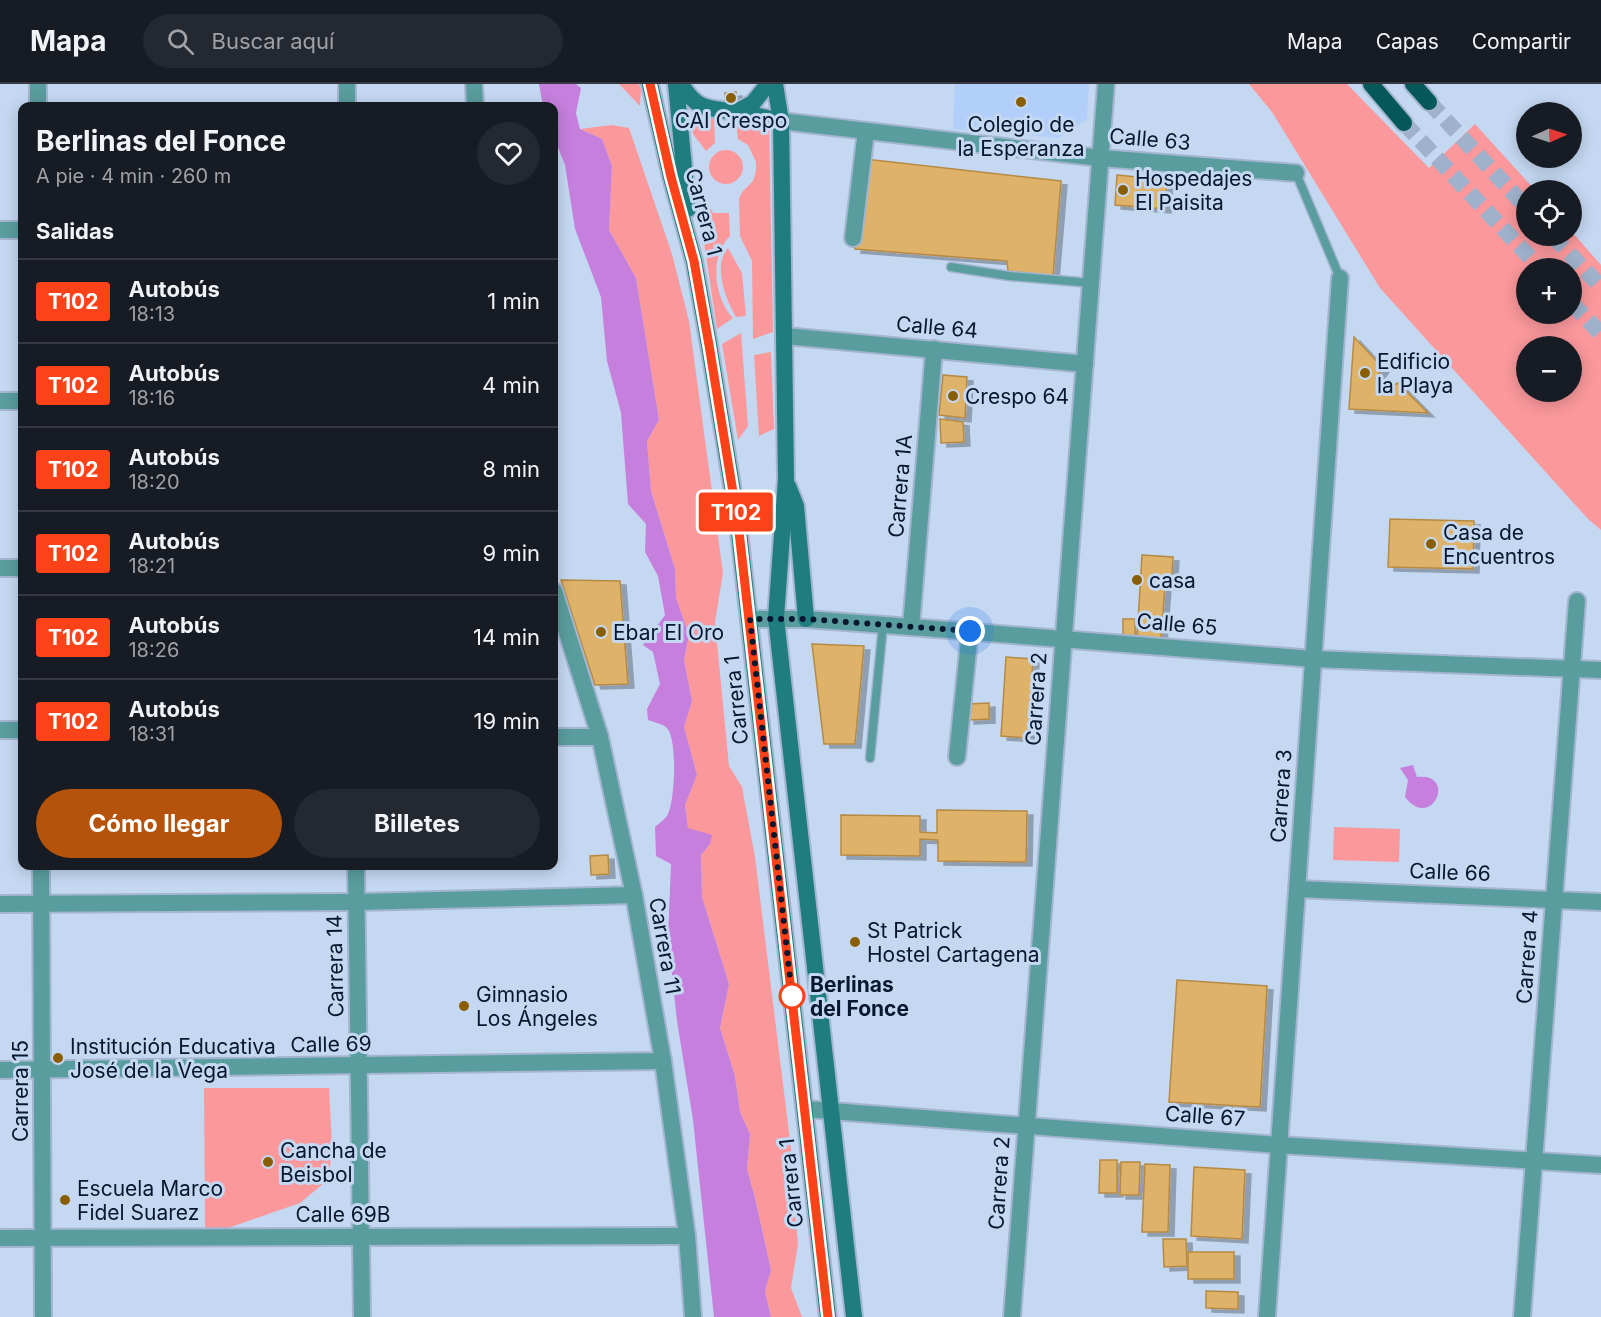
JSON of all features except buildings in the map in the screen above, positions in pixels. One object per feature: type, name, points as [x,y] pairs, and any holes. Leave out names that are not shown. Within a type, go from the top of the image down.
[{"type":"highway","points":[[1371,84],[1404,123]]},
{"type":"highway","points":[[1413,84],[1429,102]]},
{"type":"main road","name":"Carrera 1","points":[[650,84],[671,177],[694,261],[738,523],[828,1317]]},
{"type":"main road","points":[[678,84],[694,261]]},
{"type":"main road","points":[[678,84],[703,106],[718,111],[736,112],[780,121]]},
{"type":"main road","points":[[736,112],[753,103],[768,84]]},
{"type":"main road","points":[[775,84],[780,121],[786,479],[776,618],[854,1317]]},
{"type":"main road","points":[[786,479],[796,506],[806,619]]},
{"type":"street","points":[[38,84],[38,102]]},
{"type":"street","points":[[347,84],[347,102]]},
{"type":"street","points":[[474,84],[475,102]]},
{"type":"street","name":"Carrera 2","points":[[1011,1317],[1106,84]]},
{"type":"street","name":"Calle 63","points":[[780,121],[1100,158],[1296,173]]},
{"type":"street","points":[[853,238],[866,131]]},
{"type":"street","points":[[0,230],[18,230]]},
{"type":"street","name":"Carrera 3","points":[[1267,1317],[1340,278]]},
{"type":"street","name":"Calle 64","points":[[785,336],[1084,364]]},
{"type":"street","name":"Carrera 1A","points":[[911,627],[934,349]]},
{"type":"street","points":[[0,401],[18,401]]},
{"type":"street","points":[[0,568],[18,568]]},
{"type":"street","name":"Carrera 4","points":[[1522,1317],[1577,601]]},
{"type":"street","name":"Carrera 11","points":[[558,604],[600,737],[634,895],[663,1060],[687,1236],[693,1317]]},
{"type":"street","name":"Calle 65","points":[[750,619],[806,619],[1313,659],[1601,669]]},
{"type":"street","points":[[957,757],[970,631]]},
{"type":"street","points":[[0,730],[18,730]]},
{"type":"street","points":[[558,737],[600,737]]},
{"type":"street","name":"Carrera 15","points":[[41,870],[43,1317]]},
{"type":"street","name":"Carrera 14","points":[[356,870],[362,1317]]},
{"type":"street","name":"Calle 66","points":[[1297,889],[1601,902]]},
{"type":"street","points":[[0,904],[357,902],[634,895]]},
{"type":"street","name":"Calle 69","points":[[0,1070],[663,1060]]},
{"type":"street","name":"Calle 67","points":[[806,1109],[1601,1165]]},
{"type":"street","name":"Calle 69B","points":[[0,1238],[687,1236]]},
{"type":"lane","name":"Calle 63","points":[[1296,173],[1340,278]]},
{"type":"lane","points":[[951,267],[1009,276],[1091,283]]},
{"type":"lane","points":[[870,758],[883,625]]},
{"type":"shaded area","points":[[539,84],[576,84],[581,88],[576,113],[580,129],[602,139],[612,166],[609,230],[636,278],[659,420],[647,441],[651,491],[675,569],[676,598],[689,635],[684,660],[692,701],[684,727],[697,775],[685,805],[688,828],[712,835],[710,844],[701,855],[702,897],[729,984],[720,1028],[735,1076],[740,1112],[750,1134],[747,1169],[771,1270],[765,1291],[771,1317],[714,1317],[693,1120],[677,1021],[668,937],[671,864],[656,856],[655,827],[667,816],[670,807],[674,783],[674,755],[670,733],[666,727],[648,720],[647,709],[660,684],[653,652],[643,645],[665,615],[658,576],[645,552],[646,524],[628,504],[621,413],[607,361],[601,297],[575,229],[565,165],[558,147],[558,102],[542,102]]},
{"type":"shaded area","points":[[619,84],[639,84],[640,106]]},
{"type":"shaded area","name":"Colegio de la Esperanza","points":[[955,84],[1089,84],[1087,119],[1059,138],[953,129]]},
{"type":"shaded area","points":[[1249,84],[1347,84],[1429,168],[1475,124],[1526,180],[1516,180],[1516,246],[1582,246],[1582,243],[1601,265],[1601,530],[1588,519],[1380,288],[1272,112]]},
{"type":"shaded area","points":[[714,118],[715,143],[706,151],[693,134],[690,119]]},
{"type":"shaded area","points":[[736,121],[769,122],[773,332],[753,339],[752,261],[740,236],[739,198],[753,181],[756,162],[748,145],[738,139]]},
{"type":"shaded area","points":[[612,125],[629,128],[672,254],[689,321],[723,573],[715,622],[729,766],[742,787],[755,857],[794,1173],[792,1183],[798,1244],[791,1288],[802,1317],[771,1317],[765,1291],[771,1270],[747,1169],[750,1134],[740,1112],[735,1076],[720,1028],[729,984],[702,897],[701,855],[710,844],[688,828],[685,805],[697,775],[684,727],[692,701],[684,660],[689,635],[676,598],[675,569],[651,491],[647,441],[659,420],[636,278],[609,230],[612,166],[602,139],[580,129]]},
{"type":"shaded area","points":[[726,150],[738,155],[743,167],[738,179],[726,184],[714,179],[709,167],[714,155]]},
{"type":"shaded area","points":[[694,176],[713,213],[729,213],[730,236],[723,244],[719,254],[716,277],[722,300],[733,318],[717,329]]},
{"type":"shaded area","points":[[728,248],[742,273],[746,316],[736,317],[722,283],[721,264]]},
{"type":"shaded area","points":[[741,333],[748,426],[738,440],[722,344]]},
{"type":"shaded area","points":[[771,352],[774,429],[759,436],[754,355]]},
{"type":"shaded area","points":[[1413,765],[1417,777],[1429,778],[1436,783],[1438,790],[1431,805],[1424,808],[1415,806],[1405,797],[1408,780],[1400,768]]},
{"type":"shaded area","points":[[1334,827],[1400,829],[1399,862],[1333,860]]},
{"type":"shaded area","name":"Cancha de Beisbol","points":[[204,1088],[329,1088],[332,1145],[329,1179],[300,1203],[228,1228],[205,1228]]},
{"type":"tunnel","points":[[1429,102],[1516,196]]},
{"type":"tunnel","points":[[1404,123],[1531,258]]},
{"type":"tunnel","points":[[1562,246],[1601,287]]},
{"type":"tunnel","points":[[1582,314],[1601,334]]},
{"type":"bus line","name":"T102","points":[[650,84],[671,177],[694,261],[738,523],[828,1317]]},
{"type":"place","name":"CAI Crespo","points":[[731,98]]},
{"type":"place","name":"Colegio de la Esperanza","points":[[1021,102]]},
{"type":"place","name":"Hospedajes El Paisita","points":[[1123,190]]},
{"type":"place","name":"Edificio la Playa","points":[[1365,373]]},
{"type":"place","name":"Crespo 64","points":[[953,396]]},
{"type":"place","name":"Casa de Encuentros","points":[[1431,544]]},
{"type":"place","name":"casa","points":[[1137,580]]},
{"type":"place","name":"Ebar El Oro","points":[[601,632]]},
{"type":"place","name":"St Patrick Hostel Cartagena","points":[[855,942]]},
{"type":"place","name":"Berlinas del Fonce","points":[[792,996]]},
{"type":"place","name":"Gimnasio Los Ángeles","points":[[464,1006]]},
{"type":"place","name":"Institución Educativa José de la Vega","points":[[58,1058]]},
{"type":"place","name":"Cancha de Beisbol","points":[[268,1162]]},
{"type":"place","name":"Escuela Marco Fidel Suarez","points":[[65,1200]]},
{"type":"route","points":[[792,996],[750,619],[806,619],[970,631]]}]
